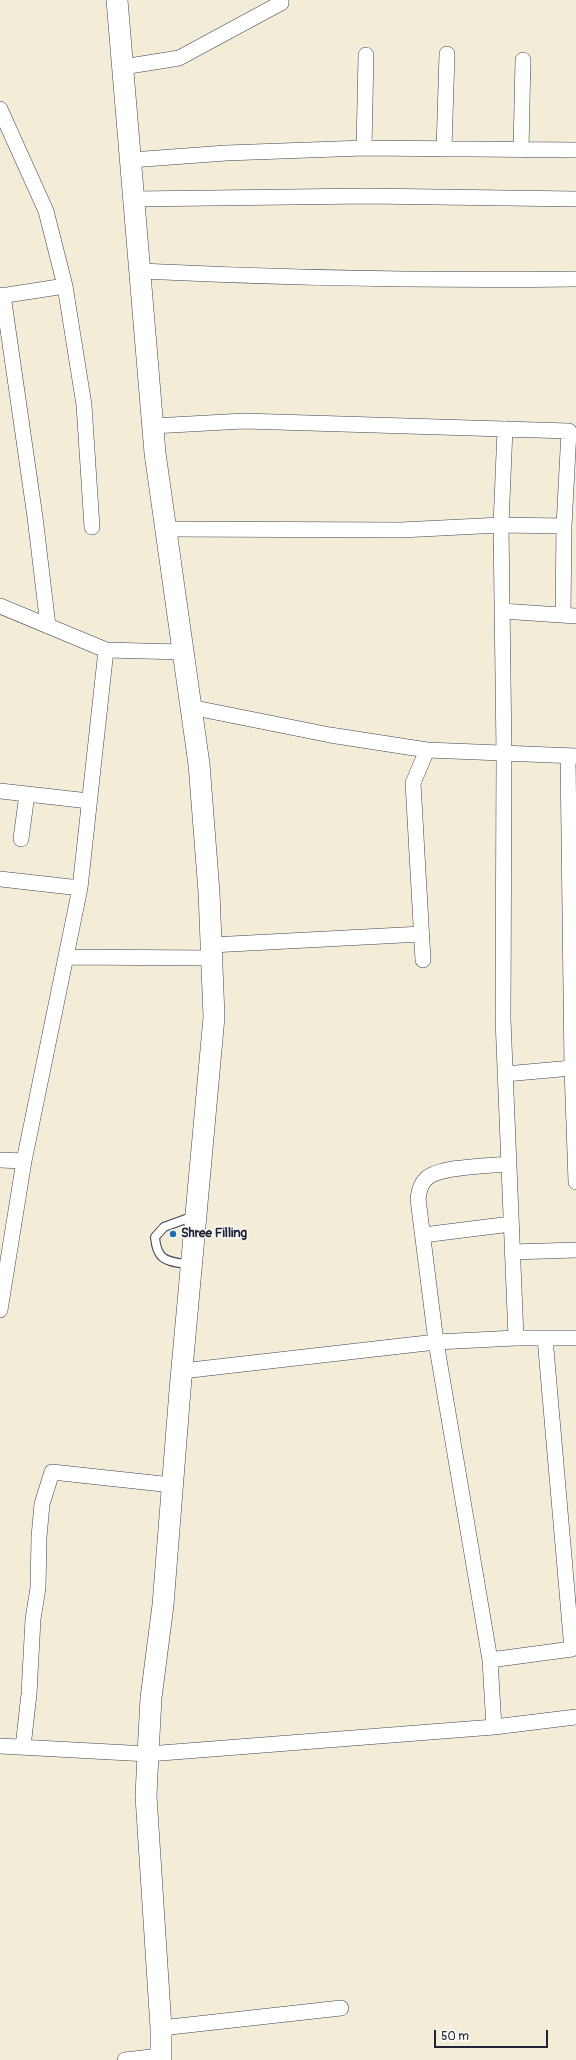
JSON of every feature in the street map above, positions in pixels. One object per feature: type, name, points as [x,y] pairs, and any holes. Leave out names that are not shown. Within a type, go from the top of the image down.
[{"type":"street","points":[[117,0],[152,426],[182,652],[199,764],[214,1017],[172,1486],[163,1605],[151,1698],[148,1754],[146,1796],[161,2028],[160,2058],[124,2060]]},
{"type":"street","points":[[123,67],[179,58],[281,3],[281,0]]},
{"type":"street","points":[[444,149],[446,54]]},
{"type":"street","points":[[364,148],[366,55]]},
{"type":"street","points":[[521,150],[523,60]]},
{"type":"street","points":[[0,110],[46,211],[65,286],[84,405],[92,527]]},
{"type":"street","points":[[131,160],[226,153],[364,148],[576,150]]},
{"type":"street","points":[[134,199],[368,196],[576,199]]},
{"type":"street","points":[[140,271],[277,277],[453,281],[576,279]]},
{"type":"street","points":[[48,626],[35,517],[1,295],[65,286]]},
{"type":"street","points":[[152,426],[244,421],[569,431],[564,526],[570,615],[502,611]]},
{"type":"street","points":[[505,429],[501,525],[504,753],[503,1019],[516,1338]]},
{"type":"street","points":[[165,529],[401,530],[501,525],[564,526]]},
{"type":"street","points":[[0,606],[106,650],[182,652]]},
{"type":"street","points":[[0,1310],[2,1282],[24,1161],[80,888],[106,650]]},
{"type":"street","points":[[190,707],[330,735],[427,750],[572,756],[576,1182]]},
{"type":"street","points":[[423,960],[413,783],[427,750]]},
{"type":"street","points":[[0,791],[89,801]]},
{"type":"street","points":[[21,839],[27,794]]},
{"type":"street","points":[[0,879],[80,888]]},
{"type":"street","points":[[66,957],[211,951],[422,934]]},
{"type":"street","points":[[505,1074],[574,1068]]},
{"type":"street","points":[[0,1160],[24,1161]]},
{"type":"street","points":[[494,1727],[490,1660],[436,1342],[418,1199],[420,1188],[426,1178],[438,1172],[509,1164]]},
{"type":"street","points":[[423,1235],[511,1224]]},
{"type":"street","points":[[512,1252],[576,1250]]},
{"type":"street","points":[[182,1371],[436,1342],[516,1338],[576,1338]]},
{"type":"street","points":[[490,1660],[574,1649],[545,1338]]},
{"type":"street","points":[[23,1747],[29,1694],[32,1619],[38,1588],[39,1537],[42,1504],[52,1472],[172,1486]]},
{"type":"street","points":[[0,1746],[148,1754],[494,1727],[576,1717]]},
{"type":"street","points":[[161,2028],[341,2008]]},
{"type":"lane","points":[[192,1265],[166,1261],[156,1250],[155,1237],[164,1226],[196,1215]]},
{"type":"place","name":"Shree Filling","points":[[173,1234]]}]
